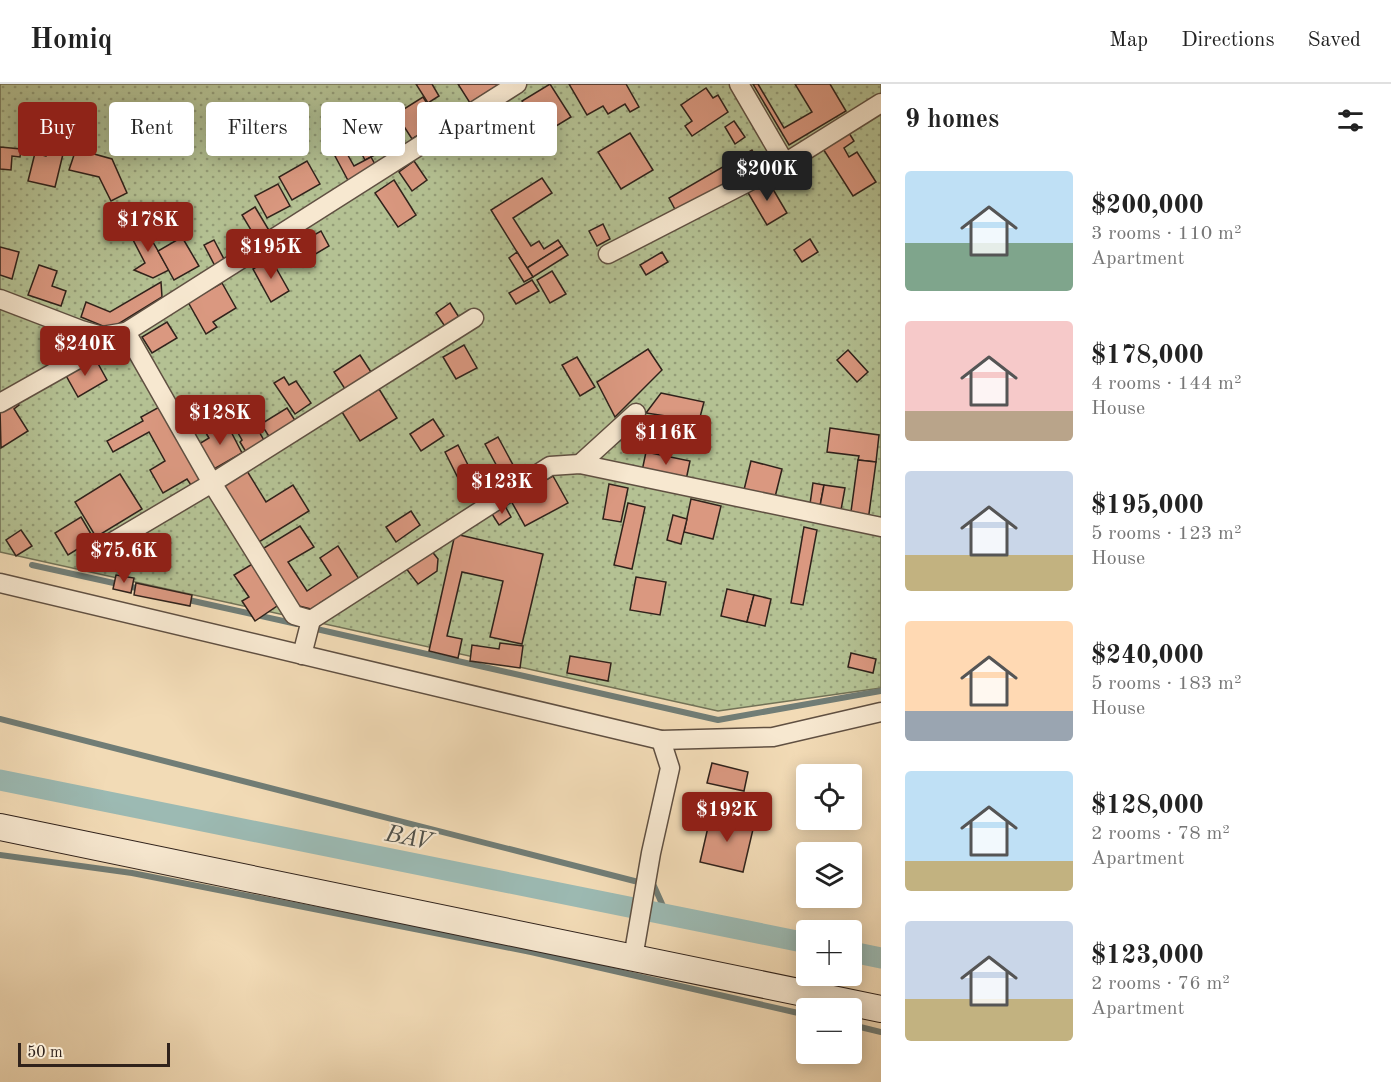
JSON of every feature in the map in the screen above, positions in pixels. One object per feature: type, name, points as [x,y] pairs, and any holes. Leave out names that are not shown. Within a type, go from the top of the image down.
[{"type":"street","points":[[0,403],[126,332],[517,84]]},
{"type":"street","points":[[739,84],[785,163]]},
{"type":"street","points":[[608,254],[785,163],[881,104]]},
{"type":"street","points":[[0,299],[102,336],[126,332]]},
{"type":"street","points":[[109,544],[212,483],[474,318]]},
{"type":"street","points":[[126,332],[212,483],[294,615],[311,620]]},
{"type":"street","points":[[580,464],[636,413]]},
{"type":"street","points":[[302,655],[311,620],[550,466],[580,464],[881,527]]},
{"type":"street","points":[[0,583],[662,740],[773,737],[881,712]]},
{"type":"street","points":[[635,946],[670,768],[662,740]]},
{"type":"street","points":[[0,826],[172,861],[635,946],[881,1009]]},
{"type":"green space","points":[[0,84],[881,84],[881,688],[718,711],[0,552]]},
{"type":"building","points":[[416,84],[432,84],[439,96],[427,102]]},
{"type":"building","points":[[458,84],[500,84],[472,102]]},
{"type":"building","points":[[550,84],[571,117],[557,126],[557,102],[522,101]]},
{"type":"building","points":[[569,84],[626,84],[639,107],[630,112],[625,104],[608,114],[603,106],[587,115]]},
{"type":"building","points":[[753,84],[758,84],[784,128],[812,112],[795,84],[830,84],[846,111],[789,145]]},
{"type":"building","points":[[706,88],[713,98],[718,95],[728,112],[692,136],[685,126],[692,121],[681,105]]},
{"type":"building","points":[[423,97],[426,102],[417,102],[417,136],[412,139],[405,128],[405,108]]},
{"type":"building","points":[[734,121],[745,137],[735,144],[725,127]]},
{"type":"building","points":[[846,128],[854,141],[844,148],[849,157],[857,152],[876,182],[853,196],[820,144]]},
{"type":"building","points":[[630,133],[653,170],[621,189],[598,152]]},
{"type":"building","points":[[0,147],[18,149],[20,157],[12,156],[11,170],[0,169]]},
{"type":"building","points":[[752,150],[761,166],[678,215],[669,198]]},
{"type":"building","points":[[97,155],[112,159],[127,193],[111,201],[99,177],[69,170],[74,156]]},
{"type":"building","points":[[34,156],[63,156],[55,187],[28,181]]},
{"type":"building","points":[[335,156],[348,156],[354,166],[371,157],[377,168],[351,186]]},
{"type":"building","points":[[307,161],[320,184],[292,200],[279,177]]},
{"type":"building","points":[[414,161],[427,180],[412,191],[399,172]]},
{"type":"building","points":[[542,178],[552,193],[513,218],[531,246],[539,241],[544,249],[558,240],[562,246],[527,268],[491,210]]},
{"type":"building","points":[[767,179],[787,213],[767,225],[747,191]]},
{"type":"building","points":[[394,180],[416,215],[398,227],[375,193]]},
{"type":"building","points":[[278,184],[290,206],[267,218],[255,196]]},
{"type":"building","points":[[255,207],[270,232],[257,240],[242,215]]},
{"type":"building","points":[[142,223],[169,270],[153,278],[134,270],[145,263],[128,230]]},
{"type":"building","points":[[603,224],[610,239],[597,246],[589,231]]},
{"type":"building","points":[[321,231],[329,246],[307,259],[298,244]]},
{"type":"building","points":[[182,237],[199,266],[174,280],[158,251]]},
{"type":"building","points":[[810,239],[818,252],[802,262],[794,250]]},
{"type":"building","points":[[214,240],[225,261],[215,266],[204,245]]},
{"type":"building","points":[[562,246],[568,255],[533,277],[527,268]]},
{"type":"building","points":[[0,247],[19,252],[12,279],[0,275]]},
{"type":"building","points":[[517,252],[533,277],[524,282],[509,258]]},
{"type":"building","points":[[662,252],[668,262],[646,275],[640,265]]},
{"type":"building","points":[[271,259],[289,291],[271,302],[253,269]]},
{"type":"building","points":[[39,265],[57,271],[52,286],[66,291],[61,306],[28,295]]},
{"type":"building","points":[[552,271],[566,294],[550,303],[537,280]]},
{"type":"building","points":[[532,280],[539,291],[516,304],[509,293]]},
{"type":"building","points":[[161,282],[162,297],[110,329],[81,317],[86,302],[110,312]]},
{"type":"building","points":[[222,283],[236,308],[213,322],[217,327],[206,334],[188,302]]},
{"type":"building","points":[[450,303],[462,322],[448,331],[436,313]]},
{"type":"building","points":[[167,322],[177,338],[152,353],[142,337]]},
{"type":"building","points":[[50,328],[63,328],[63,349],[50,349]]},
{"type":"building","points":[[464,345],[477,368],[456,379],[443,357]]},
{"type":"building","points":[[648,349],[662,370],[615,417],[597,382]]},
{"type":"building","points":[[848,350],[868,372],[857,382],[837,360]]},
{"type":"building","points":[[360,355],[371,372],[345,389],[334,372]]},
{"type":"building","points":[[577,357],[595,387],[580,396],[562,365]]},
{"type":"building","points":[[96,360],[107,380],[78,397],[64,372],[82,361],[86,366]]},
{"type":"building","points":[[284,377],[289,385],[296,381],[311,403],[295,414],[274,383]]},
{"type":"building","points":[[379,389],[397,418],[360,441],[342,412]]},
{"type":"building","points":[[661,393],[704,402],[699,421],[646,413]]},
{"type":"building","points":[[15,399],[19,405],[14,409],[28,431],[1,448],[0,409]]},
{"type":"building","points":[[163,405],[204,477],[191,485],[187,479],[163,493],[150,470],[165,461],[149,432],[113,452],[107,441],[143,421],[141,417]]},
{"type":"building","points":[[287,408],[296,422],[270,438],[261,424]]},
{"type":"building","points":[[250,416],[265,442],[246,452],[234,426]]},
{"type":"building","points":[[433,419],[444,436],[421,451],[410,434]]},
{"type":"building","points":[[226,422],[242,453],[214,469],[199,444],[209,438],[206,433]]},
{"type":"building","points":[[830,428],[879,435],[876,462],[858,460],[859,456],[827,452]]},
{"type":"building","points":[[498,437],[519,476],[506,483],[485,444]]},
{"type":"building","points":[[458,445],[473,475],[460,482],[445,452]]},
{"type":"building","points":[[646,452],[690,461],[686,480],[642,471]]},
{"type":"building","points":[[858,460],[876,462],[868,521],[850,519]]},
{"type":"building","points":[[751,461],[782,469],[774,501],[743,494]]},
{"type":"building","points":[[244,466],[266,502],[293,485],[309,511],[259,542],[220,480]]},
{"type":"building","points":[[120,474],[142,509],[96,537],[75,502]]},
{"type":"building","points":[[553,476],[568,503],[525,526],[510,499]]},
{"type":"building","points":[[813,483],[824,485],[820,506],[810,504]]},
{"type":"building","points":[[609,484],[628,488],[621,522],[603,519]]},
{"type":"building","points":[[824,485],[845,488],[841,510],[820,506]]},
{"type":"building","points":[[691,499],[721,506],[713,539],[684,532]]},
{"type":"building","points":[[628,503],[645,507],[632,569],[614,565]]},
{"type":"building","points":[[505,506],[511,517],[499,525],[492,514]]},
{"type":"building","points":[[411,511],[420,525],[396,542],[386,527]]},
{"type":"building","points":[[673,515],[687,519],[681,544],[667,540]]},
{"type":"building","points":[[81,517],[94,539],[68,555],[55,533]]},
{"type":"building","points":[[300,526],[314,547],[288,562],[307,591],[331,575],[320,558],[338,546],[359,579],[320,603],[321,605],[315,610],[295,605],[259,551]]},
{"type":"building","points":[[804,527],[817,530],[803,605],[791,603]]},
{"type":"building","points":[[21,530],[32,546],[16,556],[6,540]]},
{"type":"building","points":[[455,534],[543,554],[522,644],[490,637],[503,581],[462,572],[447,636],[462,639],[458,658],[429,651]]},
{"type":"building","points":[[430,549],[438,559],[437,571],[418,584],[405,567]]},
{"type":"building","points":[[254,563],[280,604],[255,621],[242,601],[249,597],[234,575]]},
{"type":"building","points":[[116,575],[134,578],[131,593],[113,589]]},
{"type":"building","points":[[636,577],[666,582],[660,615],[630,610]]},
{"type":"building","points":[[136,583],[192,595],[190,606],[134,595]]},
{"type":"building","points":[[727,589],[754,595],[747,622],[721,616]]},
{"type":"building","points":[[754,595],[771,599],[765,626],[747,622]]},
{"type":"building","points":[[500,643],[523,646],[520,668],[470,661],[472,645],[499,649]]},
{"type":"building","points":[[851,653],[876,659],[873,673],[848,667]]},
{"type":"building","points":[[570,656],[611,663],[608,681],[567,673]]},
{"type":"building","points":[[712,763],[748,772],[744,791],[707,783]]},
{"type":"building","points":[[711,814],[754,825],[743,872],[700,862]]},
{"type":"waterway","points":[[32,565],[141,589]]},
{"type":"waterway","points":[[184,599],[297,624]]},
{"type":"waterway","points":[[312,628],[718,720],[881,691]]},
{"type":"waterway","points":[[0,719],[654,886],[667,915]]},
{"type":"waterway","name":"BAV","points":[[0,780],[796,941]]},
{"type":"waterway","points":[[0,855],[132,873],[531,952],[796,1012]]},
{"type":"waterway","name":"BAV","points":[[862,954],[881,958]]},
{"type":"waterway","points":[[862,1027],[881,1032]]}]
